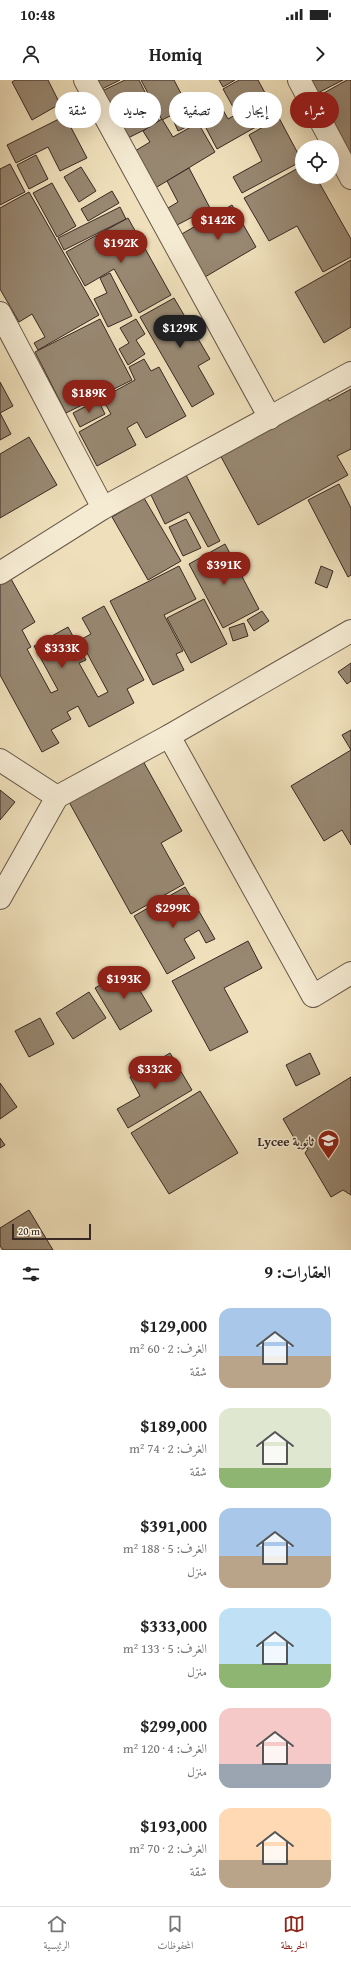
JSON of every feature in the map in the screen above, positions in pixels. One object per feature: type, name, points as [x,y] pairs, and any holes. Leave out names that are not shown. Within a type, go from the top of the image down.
[{"type":"street","points":[[85,80],[270,418]]},
{"type":"street","points":[[299,80],[351,178]]},
{"type":"street","points":[[0,313],[103,508]]},
{"type":"street","points":[[0,573],[103,508],[351,373]]},
{"type":"street","points":[[0,898],[57,797],[169,736],[351,631]]},
{"type":"street","points":[[169,736],[313,996],[351,973]]},
{"type":"street","points":[[0,760],[57,797]]},
{"type":"building","points":[[15,80],[48,80],[55,94],[55,107],[32,120],[12,82]]},
{"type":"building","points":[[93,80],[120,80],[98,91]]},
{"type":"building","points":[[125,80],[139,80],[145,92],[109,92],[109,110],[100,92]]},
{"type":"building","points":[[141,80],[174,80],[180,92],[169,92],[169,116],[162,120],[161,92],[147,92]]},
{"type":"building","points":[[219,80],[235,80],[223,87]]},
{"type":"building","points":[[239,80],[258,80],[265,92],[232,92],[232,105],[223,89]]},
{"type":"building","points":[[303,80],[343,80],[320,92],[310,92]]},
{"type":"building","points":[[347,80],[351,80],[351,164],[331,128],[339,128],[339,92],[326,92]]},
{"type":"building","points":[[224,112],[228,119],[232,117],[232,128],[254,128],[217,149],[206,128],[224,128]]},
{"type":"building","points":[[161,120],[173,137],[189,128],[201,128],[215,152],[152,190],[130,154],[150,142],[143,131],[148,128],[161,128]]},
{"type":"building","points":[[55,121],[55,128],[71,128],[87,158],[60,171],[48,147],[16,163],[7,145]]},
{"type":"building","points":[[282,124],[295,148],[295,165],[242,193],[233,177],[262,161],[249,135],[261,128],[282,128]]},
{"type":"building","points":[[118,128],[148,128],[124,140]]},
{"type":"building","points":[[177,128],[184,128],[178,131]]},
{"type":"building","points":[[36,155],[48,179],[29,189],[17,165]]},
{"type":"building","points":[[10,164],[25,192],[0,205],[0,169]]},
{"type":"building","points":[[81,167],[96,191],[79,202],[64,177]]},
{"type":"building","points":[[189,168],[210,208],[177,225],[168,208],[178,202],[167,181]]},
{"type":"building","points":[[295,170],[295,184],[320,184],[351,239],[351,257],[323,272],[297,226],[269,241],[244,198]]},
{"type":"building","points":[[52,183],[76,226],[57,237],[33,193]]},
{"type":"building","points":[[112,191],[119,203],[88,221],[81,209]]},
{"type":"building","points":[[29,192],[99,315],[38,350],[34,343],[45,337],[32,314],[19,322],[0,289],[0,208]]},
{"type":"building","points":[[232,205],[256,247],[205,277],[180,235]]},
{"type":"building","points":[[120,207],[126,219],[64,250],[58,238]]},
{"type":"building","points":[[128,218],[171,295],[139,313],[114,269],[85,286],[66,252]]},
{"type":"building","points":[[351,260],[351,327],[324,343],[295,292]]},
{"type":"building","points":[[110,273],[132,316],[108,327],[94,299],[107,293],[100,278]]},
{"type":"building","points":[[174,298],[210,359],[198,366],[214,394],[192,407],[140,317]]},
{"type":"building","points":[[100,319],[132,380],[66,413],[35,352]]},
{"type":"building","points":[[136,319],[145,334],[136,340],[145,354],[128,365],[119,349],[129,343],[120,328]]},
{"type":"building","points":[[144,359],[151,371],[159,367],[186,416],[146,438],[137,422],[127,428],[136,445],[97,466],[79,432],[111,414],[102,398],[135,380],[129,367]]},
{"type":"building","points":[[0,382],[13,406],[0,413]]},
{"type":"building","points":[[351,389],[351,449],[337,456],[348,475],[258,525],[219,453],[326,396],[329,401]]},
{"type":"building","points":[[98,400],[105,414],[80,427],[73,413]]},
{"type":"building","points":[[0,413],[11,434],[0,440]]},
{"type":"building","points":[[29,437],[57,485],[0,518],[0,454]]},
{"type":"building","points":[[186,475],[220,541],[208,547],[189,512],[165,524],[150,493]]},
{"type":"building","points":[[339,484],[351,508],[351,575],[348,577],[308,500]]},
{"type":"building","points":[[144,498],[181,561],[148,580],[112,517]]},
{"type":"building","points":[[186,519],[201,548],[183,556],[169,527]]},
{"type":"building","points":[[225,544],[259,609],[223,628],[189,564]]},
{"type":"building","points":[[179,566],[196,599],[164,615],[183,651],[176,654],[184,670],[153,685],[110,601]]},
{"type":"building","points":[[321,566],[333,571],[327,588],[315,583]]},
{"type":"building","points":[[6,570],[35,622],[22,630],[31,647],[27,649],[51,693],[58,690],[34,646],[68,627],[86,660],[79,663],[98,697],[108,692],[80,640],[91,634],[82,618],[104,606],[144,680],[127,689],[134,703],[89,727],[78,706],[67,712],[71,719],[51,730],[59,743],[42,752],[0,675],[0,573]]},
{"type":"building","points":[[204,599],[227,644],[191,663],[167,618]]},
{"type":"building","points":[[262,611],[269,621],[254,631],[247,620]]},
{"type":"building","points":[[244,623],[248,636],[233,641],[229,628]]},
{"type":"building","points":[[351,663],[351,681],[347,684],[338,672]]},
{"type":"building","points":[[351,730],[351,750],[342,735]]},
{"type":"building","points":[[351,750],[351,845],[342,830],[324,841],[291,786]]},
{"type":"building","points":[[143,761],[182,831],[161,843],[184,884],[131,914],[69,802]]},
{"type":"building","points":[[0,790],[15,802],[0,820]]},
{"type":"building","points":[[185,887],[215,939],[206,943],[199,930],[184,939],[195,958],[167,974],[134,916]]},
{"type":"building","points":[[248,941],[262,968],[224,988],[248,1032],[210,1051],[172,981]]},
{"type":"building","points":[[127,969],[152,1011],[120,1030],[95,988]]},
{"type":"building","points":[[89,992],[106,1018],[73,1039],[56,1013]]},
{"type":"building","points":[[40,1018],[54,1044],[29,1057],[15,1031]]},
{"type":"building","points":[[170,1053],[192,1090],[128,1128],[117,1109],[140,1096],[130,1077]]},
{"type":"building","points":[[310,1053],[320,1074],[296,1086],[286,1065]]},
{"type":"building","points":[[351,1077],[351,1195],[343,1190],[331,1197],[305,1153],[308,1149],[297,1143],[283,1119]]},
{"type":"building","points":[[0,1083],[17,1107],[0,1119]]},
{"type":"building","points":[[200,1091],[238,1153],[169,1194],[131,1133]]},
{"type":"building","points":[[0,1138],[5,1145],[0,1148]]},
{"type":"building","points":[[29,1210],[53,1250],[3,1250],[0,1246],[0,1228]]},
{"type":"place","name":"Lycee ثانوية","points":[[329,1160]]}]
